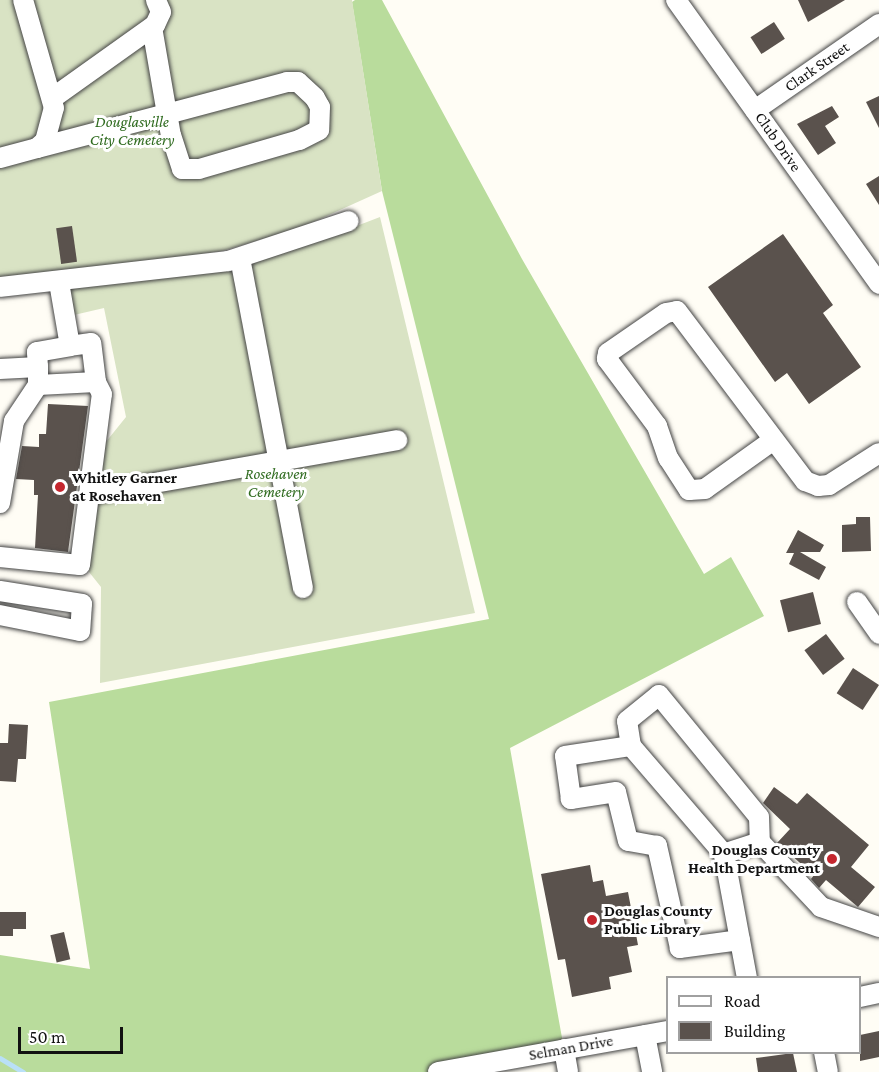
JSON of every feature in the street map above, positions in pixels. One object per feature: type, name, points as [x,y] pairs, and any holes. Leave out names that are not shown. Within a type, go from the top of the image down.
[{"type":"street","points":[[24,0],[54,97],[50,127],[45,141],[37,148]]},
{"type":"street","points":[[54,97],[152,27],[161,12],[156,0]]},
{"type":"street","name":"Club Drive","points":[[676,0],[879,284]]},
{"type":"street","name":"Clark Street","points":[[755,110],[879,24]]},
{"type":"street","points":[[0,158],[167,114],[298,82],[315,98],[320,120],[319,130],[309,136],[189,170],[177,162],[167,114],[152,27]]},
{"type":"street","points":[[0,287],[59,282],[240,258],[349,221]]},
{"type":"street","points":[[240,258],[303,588]]},
{"type":"street","points":[[59,282],[69,346]]},
{"type":"street","points":[[772,441],[705,489],[689,490],[668,458],[657,426],[606,356],[672,310],[690,323],[797,474],[818,486],[829,484],[879,453]]},
{"type":"street","points":[[0,503],[14,421],[38,376],[37,352],[91,342],[96,382],[102,394],[92,494],[80,565],[0,557]]},
{"type":"street","points":[[0,369],[38,376],[96,382]]},
{"type":"street","points":[[92,494],[398,440]]},
{"type":"street","points":[[0,591],[82,604],[80,631],[0,615]]},
{"type":"street","points":[[857,602],[879,634]]},
{"type":"street","points":[[747,976],[724,854],[631,746],[627,721],[659,695],[759,817],[760,842],[821,907],[879,927]]},
{"type":"street","points":[[631,746],[565,756],[571,799],[616,792],[628,841],[657,846],[680,948],[740,940]]},
{"type":"street","points":[[724,854],[760,842]]},
{"type":"street","points":[[861,997],[879,993]]},
{"type":"street","name":"Selman Drive","points":[[438,1072],[666,1031]]},
{"type":"street","points":[[645,1035],[652,1072]]},
{"type":"street","points":[[564,1049],[568,1072]]},
{"type":"street","points":[[824,1054],[828,1072]]},
{"type":"green space","name":"Douglasville City Cemetery","points":[[0,0],[352,0],[382,191],[300,228],[222,251],[112,267],[0,277]]},
{"type":"green space","points":[[382,0],[522,259],[704,574],[731,557],[764,616],[510,748],[564,1049],[438,1072],[0,1072],[0,955],[90,969],[49,702],[489,619],[382,191],[352,2]]},
{"type":"green space","name":"Rosehaven Cemetery","points":[[380,217],[475,613],[100,683],[101,587],[89,572],[101,448],[126,417],[104,308],[74,315],[68,288],[354,227]]},
{"type":"building","points":[[798,0],[845,0],[808,22]]},
{"type":"building","points":[[774,22],[785,39],[761,54],[751,37]]},
{"type":"building","points":[[879,96],[879,128],[866,102]]},
{"type":"building","points":[[832,106],[839,117],[825,126],[836,143],[818,155],[797,124]]},
{"type":"building","points":[[879,176],[879,205],[866,184]]},
{"type":"building","points":[[72,226],[77,262],[61,264],[56,228]]},
{"type":"building","points":[[783,234],[833,305],[823,313],[861,367],[809,404],[787,373],[775,382],[708,287]]},
{"type":"building","name":"Whitley Garner at Rosehaven","points":[[48,404],[88,406],[68,552],[35,548],[38,495],[34,495],[34,480],[16,479],[22,446],[39,447],[39,434],[46,434]]},
{"type":"building","points":[[856,517],[870,517],[871,551],[842,552],[842,525],[856,524]]},
{"type":"building","points":[[798,530],[824,545],[820,552],[800,552],[826,567],[819,580],[789,564],[794,553],[786,553]]},
{"type":"building","points":[[813,592],[821,624],[788,632],[780,600]]},
{"type":"building","points":[[826,634],[845,659],[823,675],[804,650]]},
{"type":"building","points":[[853,668],[879,685],[863,710],[837,693]]},
{"type":"building","points":[[9,724],[28,725],[26,759],[18,759],[16,782],[0,781],[0,743],[8,743]]},
{"type":"building","points":[[774,787],[797,804],[807,793],[869,845],[851,867],[875,887],[858,907],[826,880],[819,888],[811,879],[814,875],[777,843],[790,829],[763,803]]},
{"type":"building","name":"Douglas County Public Library","points":[[590,865],[593,882],[603,880],[606,896],[628,892],[638,945],[627,947],[632,972],[609,977],[611,989],[572,997],[565,959],[558,960],[541,874]]},
{"type":"building","points":[[0,912],[26,912],[26,929],[13,929],[13,936],[0,936]]},
{"type":"building","points":[[64,932],[70,959],[57,962],[50,935]]},
{"type":"building","points":[[879,1031],[879,1057],[860,1061],[861,1035]]},
{"type":"building","points":[[793,1054],[797,1072],[758,1072],[756,1058]]},
{"type":"waterway","points":[[0,1058],[23,1072]]},
{"type":"place","name":"Whitley Garner at Rosehaven","points":[[60,487]]},
{"type":"place","name":"Douglas County Health Department","points":[[832,859]]},
{"type":"place","name":"Douglas County Public Library","points":[[592,920]]}]
